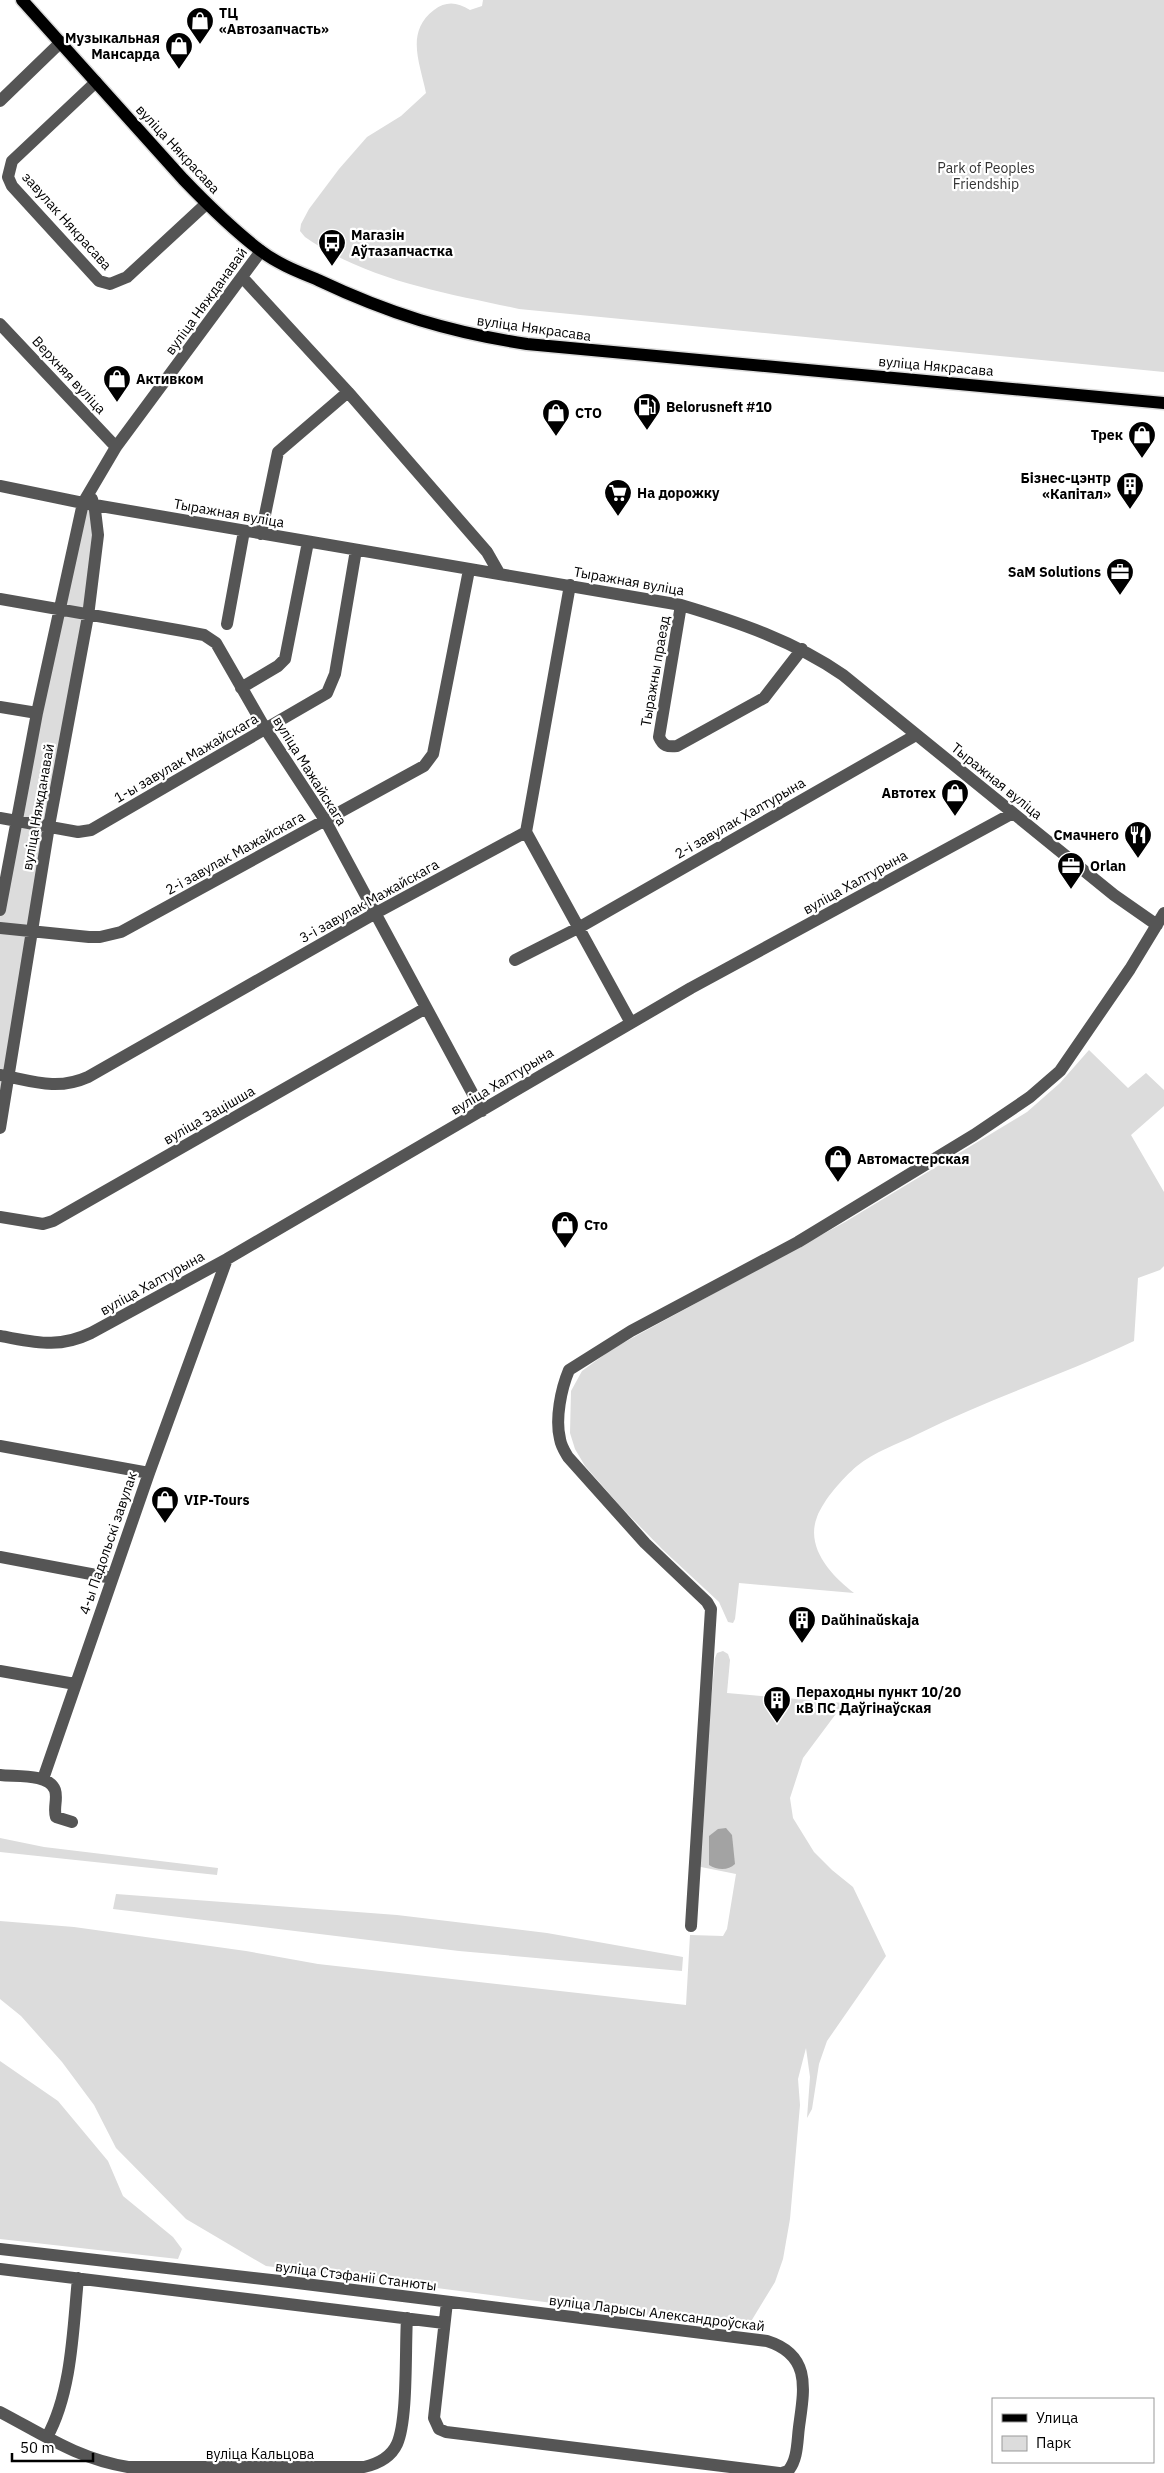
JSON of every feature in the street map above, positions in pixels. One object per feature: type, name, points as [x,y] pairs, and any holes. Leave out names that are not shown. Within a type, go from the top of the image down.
[{"type":"main road","name":"вуліца Някрасава","points":[[22,0],[206,204],[261,251],[287,266],[374,306],[430,325],[486,338],[577,350],[1164,403]]},
{"type":"street","points":[[0,101],[61,42]]},
{"type":"street","name":"завулак Някрасава","points":[[96,82],[12,160],[8,177],[12,186],[99,281],[110,284],[127,277],[206,204]]},
{"type":"street","name":"вуліца Няжданавай","points":[[0,910],[16,821],[59,611],[89,500],[116,447],[261,251]]},
{"type":"street","points":[[242,277],[348,392],[487,552],[499,574]]},
{"type":"street","name":"Верхняя вуліца","points":[[2,330],[116,447]]},
{"type":"street","points":[[261,534],[278,452],[348,392]]},
{"type":"street","name":"Тыражная вуліца","points":[[0,486],[89,500],[261,534],[681,605],[766,634],[802,649],[843,675],[1114,895],[1157,925]]},
{"type":"street","name":"вуліца Няжданавай","points":[[0,1128],[5,1076],[88,616],[98,535],[89,500]]},
{"type":"street","points":[[227,624],[244,531]]},
{"type":"street","points":[[241,688],[278,666],[285,659],[308,542]]},
{"type":"street","name":"1-ы завулак Мажайскага","points":[[0,818],[78,832],[91,830],[327,693],[332,684],[356,550]]},
{"type":"street","name":"2-і завулак Мажайскага","points":[[0,928],[32,933],[100,938],[122,932],[424,766],[433,754],[469,570]]},
{"type":"street","points":[[570,585],[526,832],[580,927],[631,1023]]},
{"type":"street","name":"вуліца Мажайскага","points":[[0,599],[59,611],[204,635],[216,643],[266,730],[325,820],[374,914],[482,1111]]},
{"type":"street","name":"Тыражны праезд","points":[[681,605],[659,737],[662,744],[668,747],[677,746],[764,698],[802,649]]},
{"type":"street","points":[[0,707],[38,713]]},
{"type":"street","name":"2-і завулак Халтурына","points":[[515,960],[580,927],[916,735]]},
{"type":"street","name":"вуліца Халтурына","points":[[0,1336],[44,1344],[62,1344],[77,1340],[227,1259],[631,1023],[1013,813]]},
{"type":"street","name":"3-і завулак Мажайскага","points":[[5,1076],[53,1085],[75,1083],[374,914],[526,832]]},
{"type":"street","points":[[691,1926],[712,1609],[645,1543],[568,1457],[560,1440],[558,1422],[564,1386],[569,1370],[631,1331],[798,1242],[974,1134],[1030,1097],[1060,1071],[1130,969],[1164,913]]},
{"type":"street","name":"вуліца Зацішша","points":[[0,1217],[43,1224],[53,1221],[426,1008]]},
{"type":"street","name":"4-ы Падольскі завулак","points":[[43,1779],[149,1473],[227,1259]]},
{"type":"street","points":[[0,1446],[149,1473]]},
{"type":"street","points":[[0,1557],[112,1578]]},
{"type":"street","points":[[0,1671],[75,1684]]},
{"type":"street","points":[[0,1775],[43,1779],[55,1790],[56,1817],[72,1822]]},
{"type":"street","name":"вуліца Стэфаніі Станюты","points":[[0,2250],[447,2302],[434,2418],[439,2429],[446,2432],[781,2473]]},
{"type":"street","points":[[0,2268],[444,2323]]},
{"type":"street","points":[[47,2437],[53,2426],[61,2400],[71,2353],[78,2278]]},
{"type":"street","name":"вуліца Ларысы Александроўскай","points":[[447,2302],[753,2339],[781,2346],[790,2353],[800,2366],[804,2386],[795,2458],[788,2471],[781,2473]]},
{"type":"street","name":"вуліца Кальцова","points":[[0,2412],[77,2454],[100,2462],[128,2468],[348,2469],[373,2465],[390,2453],[400,2434],[407,2318]]},
{"type":"green space","name":"Park of Peoples Friendship","points":[[483,0],[1164,0],[1164,372],[519,309],[436,291],[381,275],[329,252],[305,237],[300,231],[301,224],[309,209],[339,169],[367,137],[401,116],[426,93],[417,48],[417,38],[425,19],[434,10],[443,5],[456,4],[470,10],[482,6]]},
{"type":"green space","points":[[82,508],[95,510],[97,524],[0,1128],[0,910]]},
{"type":"green space","points":[[1089,1050],[1128,1088],[1146,1073],[1164,1090],[1164,1106],[1131,1135],[1164,1192],[1164,1266],[1160,1270],[1138,1278],[1134,1341],[944,1421],[878,1452],[864,1461],[834,1489],[820,1510],[814,1528],[818,1550],[829,1570],[854,1593],[739,1583],[735,1619],[733,1623],[728,1622],[719,1602],[662,1549],[621,1507],[585,1466],[575,1449],[570,1433],[571,1391],[582,1371],[612,1349],[845,1222],[1027,1112],[1060,1083]]},
{"type":"green space","points":[[723,1651],[728,1654],[730,1660],[727,1693],[844,1703],[803,1758],[790,1798],[793,1818],[814,1852],[853,1887],[886,1956],[827,2041],[819,2064],[812,2109],[807,2118],[810,2077],[806,2048],[798,2079],[800,2105],[790,2219],[783,2259],[775,2282],[747,2328],[266,2266],[186,2219],[116,2148],[94,2105],[62,2062],[21,2016],[0,1999],[0,1921],[74,1927],[246,1951],[318,1964],[686,2005],[690,1935],[723,1936],[727,1929],[736,1874],[696,1866],[715,1658],[717,1653]]},
{"type":"green space","points":[[0,1838],[44,1847],[218,1868],[217,1875],[0,1852]]},
{"type":"green space","points":[[116,1894],[397,1915],[547,1933],[683,1957],[682,1971],[459,1951],[113,1909]]},
{"type":"green space","points":[[0,2061],[58,2101],[108,2161],[123,2196],[173,2237],[182,2249],[178,2259],[0,2239]]},
{"type":"shaded area","points":[[726,1828],[732,1835],[735,1864],[726,1869],[719,1869],[709,1865],[709,1836],[718,1829]]},
{"type":"place","name":"ТЦ «Автозапчасть»","points":[[200,45]]},
{"type":"place","name":"Музыкальная Мансарда","points":[[179,70]]},
{"type":"place","name":"Магазін Аўтазапчастка","points":[[332,267]]},
{"type":"place","name":"Активком","points":[[117,403]]},
{"type":"place","name":"Belorusneft #10","points":[[647,431]]},
{"type":"place","name":"СТО","points":[[556,437]]},
{"type":"place","name":"Трек","points":[[1142,459]]},
{"type":"place","name":"Бізнес-цэнтр «Капітал»","points":[[1130,510]]},
{"type":"place","name":"На дорожку","points":[[618,517]]},
{"type":"place","name":"SaM Solutions","points":[[1120,596]]},
{"type":"place","name":"Автотех","points":[[955,817]]},
{"type":"place","name":"Смачнего","points":[[1138,859]]},
{"type":"place","name":"Orlan","points":[[1071,890]]},
{"type":"place","name":"Автомастерская","points":[[838,1183]]},
{"type":"place","name":"Сто","points":[[565,1249]]},
{"type":"place","name":"VIP-Tours","points":[[165,1524]]},
{"type":"place","name":"Daŭhinaŭskaja","points":[[802,1644]]},
{"type":"place","name":"Пераходны пункт 10/20 кВ ПС Даўгінаўская","points":[[777,1724]]}]
